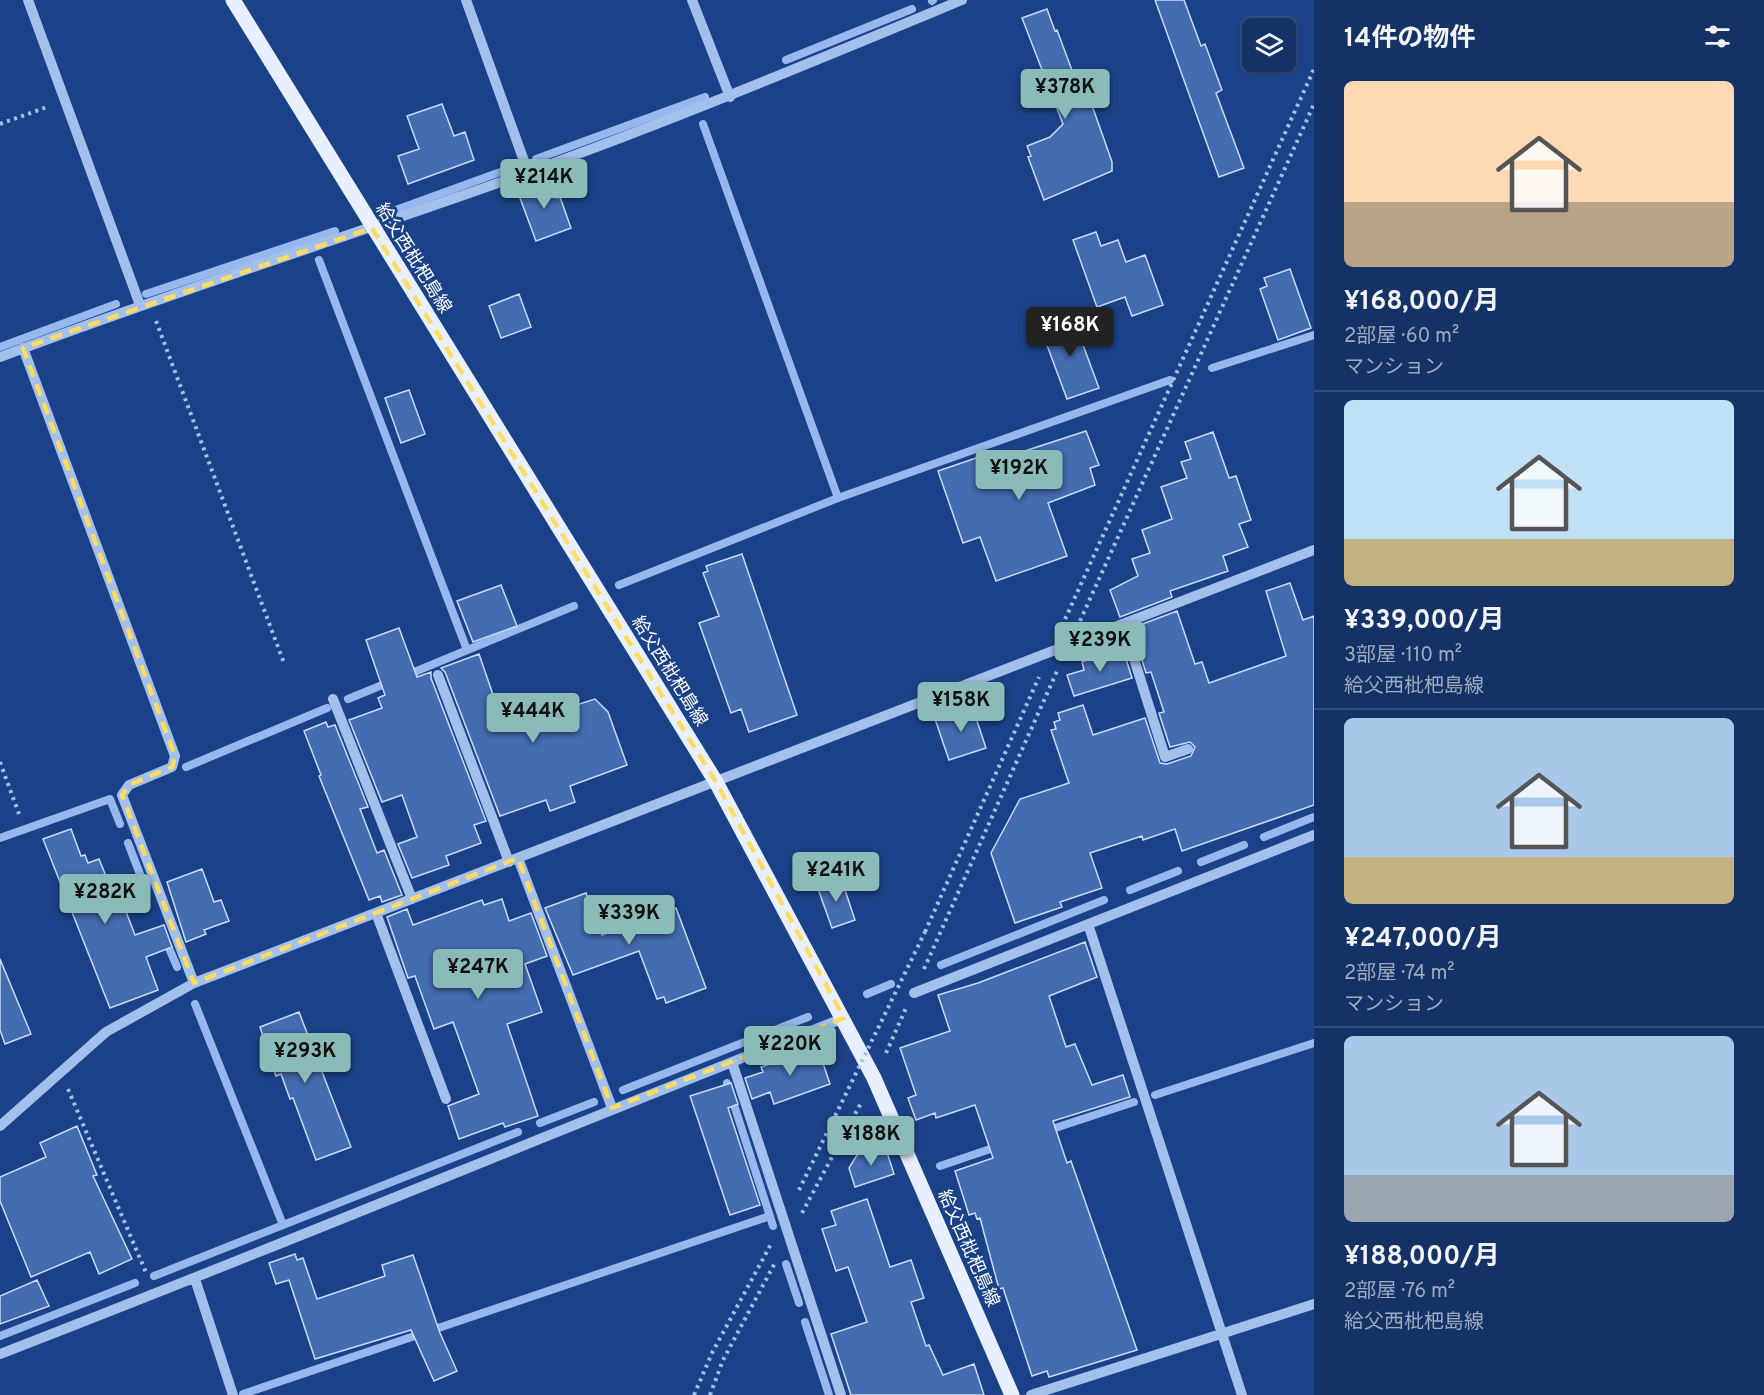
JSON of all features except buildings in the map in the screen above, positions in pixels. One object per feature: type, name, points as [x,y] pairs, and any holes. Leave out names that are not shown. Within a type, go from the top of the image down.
[{"type":"main road","name":"給父西枇杷島線","points":[[233,0],[716,782],[874,1078],[1012,1395]]},
{"type":"street","points":[[28,0],[145,303]]},
{"type":"street","points":[[466,0],[528,172]]},
{"type":"street","points":[[692,0],[730,96]]},
{"type":"street","points":[[0,357],[145,303],[372,228],[528,172],[730,96],[962,0]]},
{"type":"street","points":[[24,348],[175,756],[172,767],[129,785],[122,795],[194,983]]},
{"type":"street","points":[[0,1126],[106,1032],[194,983],[1314,550]]},
{"type":"street","points":[[1123,624],[1165,757],[1188,749]]},
{"type":"street","points":[[438,675],[612,1108]]},
{"type":"street","points":[[333,699],[412,899]]},
{"type":"street","points":[[914,993],[1314,835]]},
{"type":"street","points":[[376,913],[446,1099]]},
{"type":"street","points":[[1088,924],[1242,1395]]},
{"type":"street","points":[[0,1354],[195,1279],[612,1108],[844,1018]]},
{"type":"street","points":[[732,1062],[841,1395]]},
{"type":"street","points":[[195,1279],[233,1395]]},
{"type":"street","points":[[1031,1395],[1314,1304]]},
{"type":"path","points":[[694,1395],[712,1353],[799,1190],[925,932],[1314,69]]},
{"type":"path","points":[[0,124],[65,100]]},
{"type":"path","points":[[710,1395],[723,1360],[874,1078],[914,993],[1314,104]]},
{"type":"path","points":[[145,303],[284,663]]},
{"type":"path","points":[[0,762],[19,814]]},
{"type":"path","points":[[61,1071],[155,1294]]},
{"type":"highlighted area","points":[[372,228],[716,782],[844,1018],[612,1108],[518,858],[194,983],[122,795],[129,785],[172,767],[175,756],[23,348]]},
{"type":"waterway","points":[[786,60],[912,9]]},
{"type":"waterway","points":[[536,159],[705,97]]},
{"type":"waterway","points":[[703,124],[838,498]]},
{"type":"waterway","points":[[393,211],[514,167]]},
{"type":"waterway","points":[[146,294],[335,231]]},
{"type":"waterway","points":[[319,260],[467,650]]},
{"type":"waterway","points":[[0,347],[116,304]]},
{"type":"waterway","points":[[1212,368],[1314,335]]},
{"type":"waterway","points":[[619,585],[838,498],[1170,380]]},
{"type":"waterway","points":[[407,675],[574,606]]},
{"type":"waterway","points":[[348,699],[392,681]]},
{"type":"waterway","points":[[186,767],[327,708]]},
{"type":"waterway","points":[[0,838],[110,799],[120,824]]},
{"type":"waterway","points":[[1264,837],[1314,817]]},
{"type":"waterway","points":[[128,843],[143,882]]},
{"type":"waterway","points":[[1201,862],[1244,845]]},
{"type":"waterway","points":[[1130,890],[1178,871]]},
{"type":"waterway","points":[[941,965],[1104,900]]},
{"type":"waterway","points":[[166,941],[177,967]]},
{"type":"waterway","points":[[867,994],[891,984]]},
{"type":"waterway","points":[[195,1004],[283,1225]]},
{"type":"waterway","points":[[623,1090],[808,1017]]},
{"type":"waterway","points":[[1155,1095],[1314,1043]]},
{"type":"waterway","points":[[727,1083],[773,1226]]},
{"type":"waterway","points":[[540,1123],[594,1102]]},
{"type":"waterway","points":[[1046,1131],[1134,1102]]},
{"type":"waterway","points":[[154,1276],[518,1132]]},
{"type":"waterway","points":[[940,1166],[999,1146]]},
{"type":"waterway","points":[[243,1394],[770,1216]]},
{"type":"waterway","points":[[786,1264],[799,1303]]},
{"type":"waterway","points":[[0,1336],[135,1283]]},
{"type":"waterway","points":[[805,1322],[829,1395]]}]
